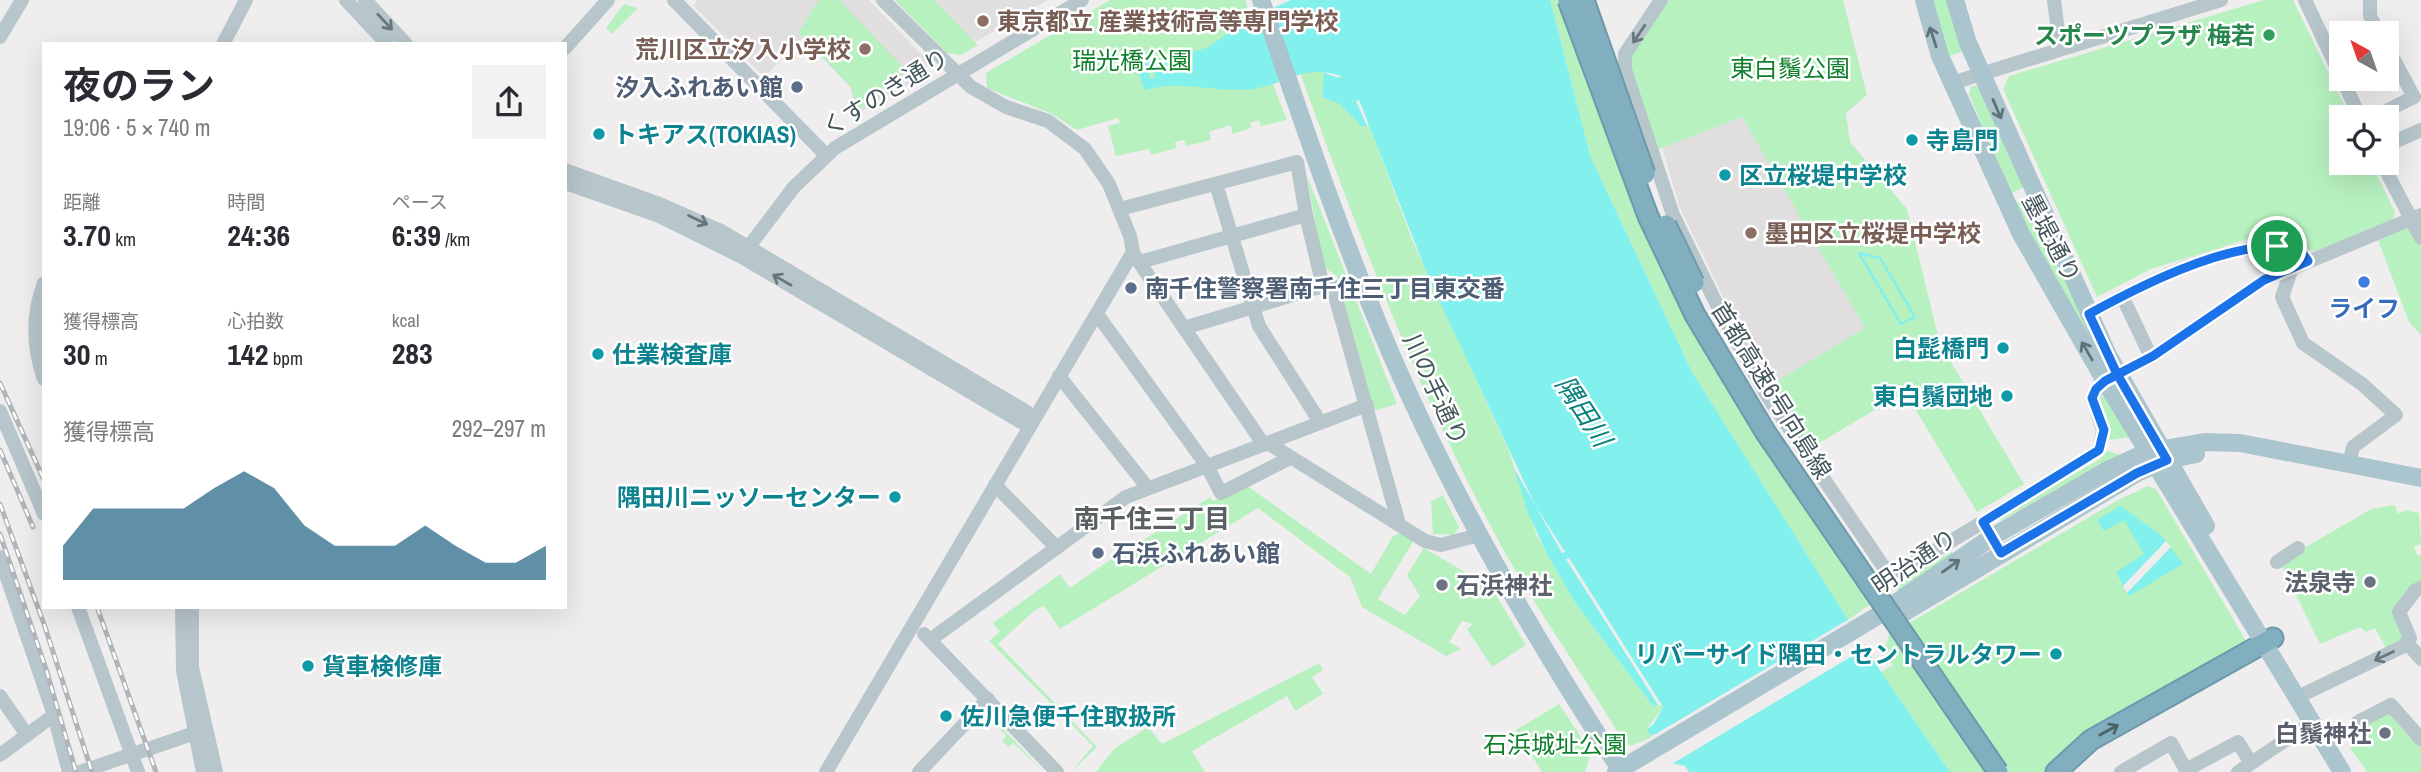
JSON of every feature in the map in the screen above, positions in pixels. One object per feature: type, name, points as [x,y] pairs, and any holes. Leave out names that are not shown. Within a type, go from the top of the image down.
[{"type":"highway","name":"首都高速6号向島線","points":[[1569,0],[1648,216],[1695,315],[1728,373],[1998,772]]},
{"type":"highway","name":"首都高速6号向島線","points":[[1584,0],[1629,102],[1645,174],[1701,298],[1745,376],[1848,535],[2013,772]]},
{"type":"highway","points":[[1590,0],[1629,102]]},
{"type":"highway","points":[[2056,772],[2091,740],[2261,644]]},
{"type":"main road","name":"川の手通り","points":[[1261,0],[1391,352],[1479,535],[1624,771]]},
{"type":"main road","name":"墨堤通り","points":[[1924,0],[1932,34],[1952,83],[2021,234],[2111,377],[2261,644],[2342,772]]},
{"type":"main road","name":"墨堤通り","points":[[1955,0],[1981,72],[2089,314],[2111,377]]},
{"type":"main road","name":"明治通り","points":[[1877,623],[1987,529],[2106,471],[2204,442],[2240,443],[2421,478]]},
{"type":"main road","name":"明治通り","points":[[1624,771],[2001,553],[2157,456],[2246,454],[2421,489]]},
{"type":"main road","name":"墨堤通り","points":[[2261,644],[2306,693],[2354,772]]},
{"type":"street","points":[[0,37],[22,0]]},
{"type":"street","points":[[224,42],[246,0]]},
{"type":"street","points":[[567,46],[608,0]]},
{"type":"street","points":[[674,0],[826,155]]},
{"type":"street","points":[[883,0],[955,74],[985,96],[1048,121],[1073,137],[1105,176],[1120,209],[1136,257],[1266,444],[1425,541],[1441,545],[1479,535]]},
{"type":"street","name":"くすのき通り","points":[[745,252],[794,187],[826,155],[855,134],[1082,0]]},
{"type":"street","points":[[1629,102],[1625,54],[1661,0]]},
{"type":"street","points":[[2054,0],[2060,47]]},
{"type":"street","points":[[1952,83],[2060,47],[2221,0]]},
{"type":"street","points":[[2305,0],[2329,44]]},
{"type":"street","points":[[2370,0],[2373,21]]},
{"type":"street","points":[[356,2],[386,42]]},
{"type":"street","points":[[356,2],[404,42]]},
{"type":"street","points":[[2398,105],[2414,97],[2399,69]]},
{"type":"street","points":[[1625,70],[1610,76],[1604,85],[1607,94],[1613,97],[1625,94],[1674,215],[1720,313],[1768,397],[1875,557],[1883,566],[1894,571],[1904,569],[1987,529],[2099,450],[2104,430],[2092,398],[2096,389],[2111,377],[2151,357],[2248,290],[2308,261],[2415,218]]},
{"type":"street","points":[[2399,140],[2421,130]]},
{"type":"street","points":[[1120,209],[1297,162],[1323,286]]},
{"type":"street","points":[[567,171],[657,203],[745,252],[1021,422],[1032,422]]},
{"type":"street","points":[[2389,175],[2415,218],[2421,238]]},
{"type":"street","points":[[567,184],[659,216],[745,252]]},
{"type":"street","points":[[1216,184],[1259,326],[1320,422]]},
{"type":"street","points":[[831,770],[913,624],[1059,376],[1136,257],[1231,237],[1306,215]]},
{"type":"street","points":[[2089,314],[2181,270],[2261,246],[2297,246],[2308,261]]},
{"type":"street","points":[[2292,268],[2282,297],[2303,343],[2361,384],[2396,415],[2353,447],[2348,464]]},
{"type":"street","points":[[1184,328],[1252,306],[1332,285],[1399,524]]},
{"type":"street","points":[[42,290],[37,309],[35,337],[42,370]]},
{"type":"street","points":[[2122,296],[2151,357]]},
{"type":"street","points":[[1097,314],[1207,466],[1221,493],[1290,458]]},
{"type":"street","points":[[1059,376],[1148,488]]},
{"type":"street","points":[[930,640],[1126,497],[1367,405]]},
{"type":"street","points":[[0,411],[42,509]]},
{"type":"street","points":[[995,485],[1057,548]]},
{"type":"street","points":[[1987,529],[2001,553]]},
{"type":"street","points":[[2277,562],[2298,548]]},
{"type":"street","points":[[0,557],[54,715],[69,772]]},
{"type":"street","points":[[2306,693],[2407,643],[2410,638],[2399,612],[2415,591],[2421,588]]},
{"type":"street","points":[[79,609],[138,772]]},
{"type":"street","points":[[182,609],[180,649],[200,731],[216,772]]},
{"type":"street","points":[[192,609],[192,667],[203,772]]},
{"type":"street","points":[[913,624],[1057,772]]},
{"type":"street","points":[[2407,643],[2421,659]]},
{"type":"street","points":[[0,696],[27,735]]},
{"type":"street","points":[[919,772],[988,699]]},
{"type":"street","points":[[2358,722],[2391,705],[2421,739]]},
{"type":"street","points":[[0,755],[54,715]]},
{"type":"street","points":[[2238,772],[2311,723]]},
{"type":"street","points":[[80,772],[200,731]]},
{"type":"street","points":[[2121,772],[2171,743],[2186,770],[2238,742],[2251,763]]},
{"type":"shaded area","name":"荒川区立汐入小学校","points":[[698,0],[869,0],[928,61],[926,74],[857,114],[850,87],[803,38],[764,77],[693,5]]},
{"type":"shaded area","name":"東京都立 産業技術高等専門学校","points":[[934,0],[1048,0],[975,42]]},
{"type":"shaded area","name":"墨田区立桜堤中学校","points":[[1742,117],[1866,329],[1767,387],[1680,208],[1662,147]]},
{"type":"green space","points":[[820,0],[839,0],[907,71],[875,94],[876,99],[858,109],[851,87],[798,32]]},
{"type":"green space","points":[[895,0],[934,0],[978,45],[961,55],[947,53]]},
{"type":"green space","name":"瑞光橋公園","points":[[1110,0],[1246,0],[1250,26],[1287,120],[1261,126],[1259,120],[1250,123],[1251,128],[1233,134],[1230,125],[1209,132],[1211,140],[1186,146],[1184,140],[1175,142],[1176,148],[1151,155],[1149,149],[1116,156],[1108,126],[1120,123],[1118,118],[1077,130],[1052,114],[987,88],[986,73]]},
{"type":"green space","points":[[1550,0],[1574,0],[1640,182],[1718,346],[1882,596],[1848,620],[1692,372],[1591,158]]},
{"type":"green space","name":"東白鬚公園","points":[[1669,0],[1843,0],[1867,95],[1846,113],[1850,142],[1907,209],[1940,344],[2024,484],[1977,512],[1905,392],[1809,449],[1767,387],[1865,328],[1742,117],[1657,150],[1629,62],[1630,56]]},
{"type":"green space","points":[[1931,0],[1948,0],[1964,51],[1947,57]]},
{"type":"green space","points":[[2264,0],[2293,0],[2329,74],[2329,91],[2337,91],[2344,105],[2329,105],[2329,175],[2377,175],[2395,212],[2392,221],[2315,251],[2265,241],[2268,236],[2257,236],[2151,269],[2097,297],[2003,89],[2009,76]]},
{"type":"green space","points":[[624,4],[638,8],[612,34],[606,28]]},
{"type":"green space","points":[[1325,71],[1322,97],[1340,103],[1362,127],[1369,125],[1413,242],[1509,451],[1536,534],[1574,601],[1653,706],[1663,707],[1647,729],[1652,737],[1631,746],[1623,741],[1527,590],[1468,482],[1390,309],[1300,73]]},
{"type":"green space","points":[[1971,86],[1978,86],[2024,187],[2009,194],[1969,94]]},
{"type":"green space","points":[[1307,176],[1397,404],[1374,411],[1337,276],[1323,267]]},
{"type":"green space","points":[[2027,197],[2097,347],[2093,349],[2012,204]]},
{"type":"green space","points":[[2409,226],[2421,247],[2421,335],[2409,322],[2378,240]]},
{"type":"green space","points":[[2102,396],[2106,396],[2131,437],[2109,440],[2110,428],[2099,401]]},
{"type":"green space","points":[[2107,451],[2121,455],[2000,521],[2002,516],[2100,459]]},
{"type":"green space","points":[[1246,485],[1371,574],[1393,536],[1400,533],[1413,542],[1378,599],[1405,615],[1420,596],[1407,575],[1424,548],[1492,588],[1526,645],[1492,667],[1467,629],[1473,624],[1462,621],[1449,642],[1461,649],[1446,656],[1362,607],[1350,577],[1258,508],[1060,629],[1044,606],[1035,610],[998,644],[1097,747],[1071,772],[1093,746],[989,641],[1000,632],[993,623],[1060,574],[1070,588],[1137,541],[1139,543],[1210,497],[1213,501]]},
{"type":"green space","points":[[2148,486],[2156,489],[2248,644],[2106,721],[2078,739],[2057,757],[2045,772],[1950,772],[1881,672],[1893,665],[1884,653],[1889,635],[2118,500]]},
{"type":"green space","points":[[1443,495],[1459,527],[1454,535],[1433,534],[1431,501]]},
{"type":"green space","points":[[2395,505],[2398,514],[2407,510],[2419,513],[2421,544],[2414,547],[2417,555],[2421,555],[2421,582],[2410,588],[2401,645],[2387,650],[2375,628],[2366,632],[2360,627],[2320,644],[2280,562],[2371,509]]},
{"type":"green space","points":[[1951,552],[1954,554],[1928,570],[1901,594],[1888,575],[1906,578]]},
{"type":"green space","points":[[1319,663],[1323,670],[1312,677],[1323,694],[1295,711],[1287,696],[1192,751],[1205,772],[1096,772],[1114,749],[1148,727],[1162,744]]},
{"type":"green space","name":"石浜城址公園","points":[[1559,704],[1591,752],[1585,772],[1542,772],[1516,730]]},
{"type":"green space","points":[[985,710],[1044,772],[1013,743],[1009,747],[1002,741],[1007,736],[992,721],[987,725],[978,716]]},
{"type":"green space","name":"白鬚神社","points":[[2388,710],[2421,742],[2421,772],[2367,772],[2350,748],[2361,741],[2353,726]]},
{"type":"water","name":"隅田川","points":[[1291,0],[1550,0],[1591,158],[1692,372],[1881,672],[1950,772],[1689,772],[1685,766],[1671,763],[1654,734],[1651,736],[1647,729],[1653,725],[1663,707],[1569,558],[1566,559],[1658,705],[1653,706],[1574,601],[1547,554],[1528,513],[1514,468],[1562,553],[1565,552],[1535,505],[1430,281],[1359,100],[1356,101],[1367,126],[1362,127],[1340,104],[1322,97],[1324,73],[1339,78],[1341,76],[1327,73],[1315,72],[1305,73],[1263,87],[1237,90],[1172,86],[1144,90],[1139,73],[1148,70],[1150,79],[1156,77],[1151,65],[1138,69],[1136,63],[1179,56],[1209,47],[1245,21]]},
{"type":"water","points":[[2121,506],[2162,536],[2183,564],[2129,596],[2116,572],[2144,554],[2124,520],[2104,531],[2097,520]]},
{"type":"pier","points":[[2166,541],[2171,547],[2127,593],[2123,586]]},
{"type":"pier","points":[[1851,618],[1869,646],[1672,764],[1654,735]]},
{"type":"waterway","points":[[1859,253],[1880,258],[1915,317],[1901,324],[1859,253]]},
{"type":"railway","points":[[0,383],[42,476]]},
{"type":"railway","points":[[0,450],[33,527]]},
{"type":"railway","points":[[0,504],[44,624],[92,772]]},
{"type":"railway","points":[[0,534],[46,669],[76,772]]},
{"type":"railway","points":[[98,609],[156,772]]},
{"type":"place","name":"東京都立 産業技術高等専門学校","points":[[983,21]]},
{"type":"place","name":"スポーツプラザ 梅若","points":[[2269,35]]},
{"type":"place","name":"荒川区立汐入小学校","points":[[865,49]]},
{"type":"place","name":"汐入ふれあい館","points":[[797,87]]},
{"type":"place","name":"トキアス(TOKIAS)","points":[[599,134]]},
{"type":"place","name":"寺島門","points":[[1912,140]]},
{"type":"place","name":"区立桜堤中学校","points":[[1725,175]]},
{"type":"place","name":"墨田区立桜堤中学校","points":[[1751,233]]},
{"type":"place","name":"ライフ","points":[[2364,282]]},
{"type":"place","name":"南千住警察署南千住三丁目東交番","points":[[1131,288]]},
{"type":"place","name":"白髭橋門","points":[[2003,348]]},
{"type":"place","name":"仕業検査庫","points":[[598,354]]},
{"type":"place","name":"東白鬚団地","points":[[2007,396]]},
{"type":"place","name":"隅田川ニッソーセンター","points":[[895,497]]},
{"type":"place","name":"石浜ふれあい館","points":[[1098,553]]},
{"type":"place","name":"法泉寺","points":[[2370,582]]},
{"type":"place","name":"石浜神社","points":[[1442,585]]},
{"type":"place","name":"リバーサイド隅田・セントラルタワー","points":[[2056,654]]},
{"type":"place","name":"貨車検修庫","points":[[308,666]]},
{"type":"place","name":"佐川急便千住取扱所","points":[[946,716]]},
{"type":"place","name":"白鬚神社","points":[[2385,733]]},
{"type":"district","name":"南千住三丁目","points":[[1152,518]]},
{"type":"route","points":[[2277,246],[2261,246],[2181,270],[2148,283],[2089,314],[2117,374],[2167,460],[2137,473],[2001,553],[1983,522],[2099,450],[2104,430],[2092,398],[2100,384],[2117,374],[2153,356],[2264,280],[2308,261],[2297,246],[2277,246]]}]
